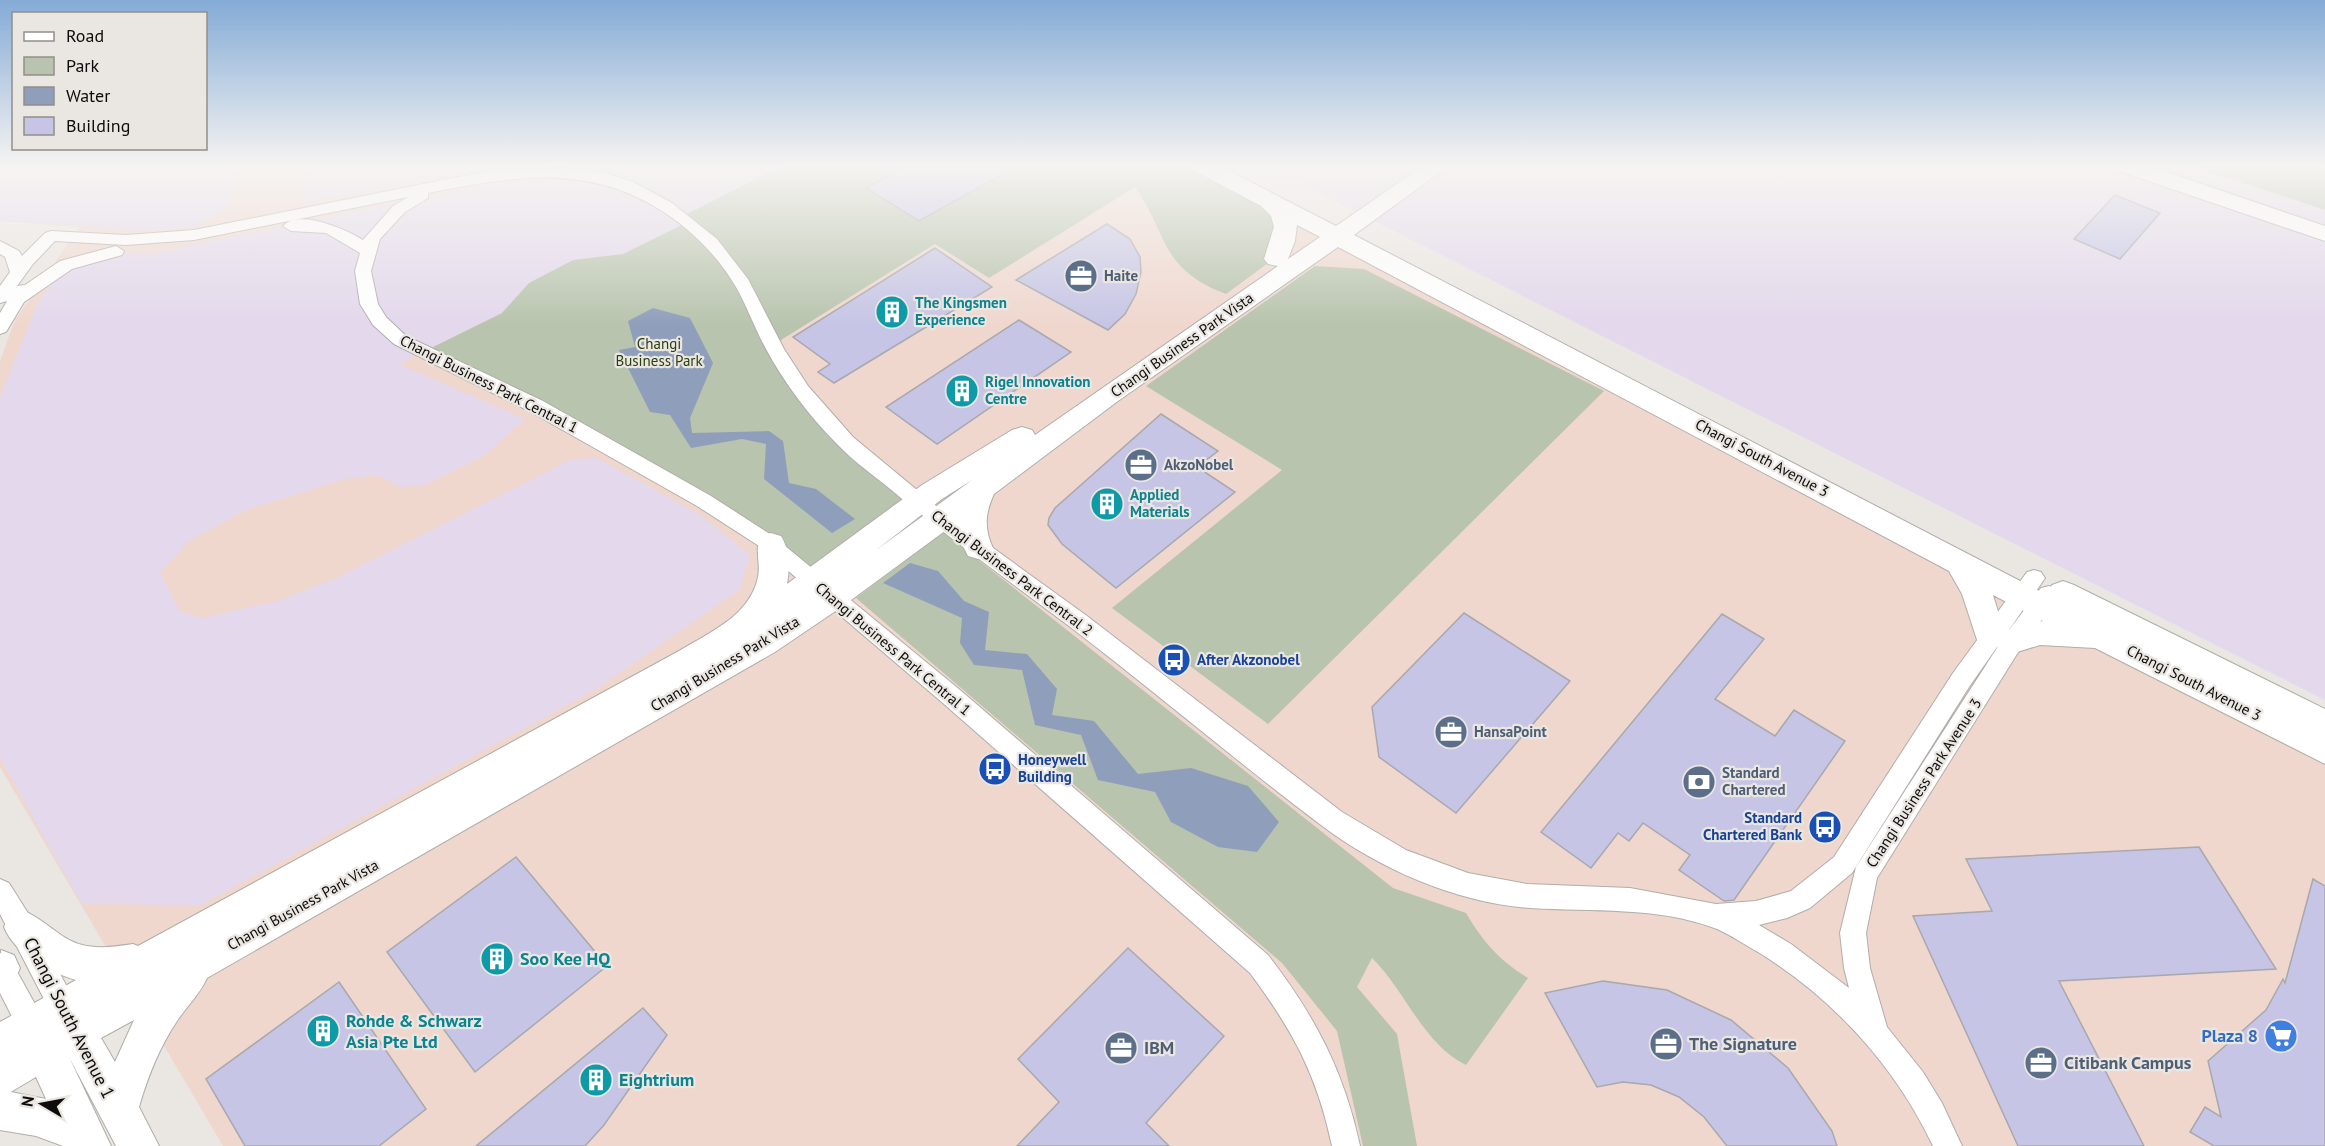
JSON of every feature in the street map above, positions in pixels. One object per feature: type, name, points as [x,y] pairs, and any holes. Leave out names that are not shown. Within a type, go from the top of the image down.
[{"type":"main road","points":[[1284,218],[1286,222],[1281,264],[1355,260],[1399,269]]},
{"type":"main road","name":"Changi South Avenue 3","points":[[1314,218],[1335,227],[2037,591],[2325,725]]},
{"type":"main road","name":"Changi South Avenue 3","points":[[1321,218],[1399,269],[1958,561],[2037,591],[2105,638],[2325,750]]},
{"type":"main road","points":[[1335,227],[1346,218]]},
{"type":"main road","points":[[1335,227],[1349,218]]},
{"type":"main road","points":[[2280,218],[2325,234]]},
{"type":"main road","name":"Changi Business Park Vista","points":[[43,1031],[204,961],[693,684],[929,511],[1012,443],[1335,227]]},
{"type":"main road","name":"Changi Business Park Vista","points":[[929,511],[984,486],[1281,264]]},
{"type":"main road","points":[[978,548],[972,536],[971,511],[984,486]]},
{"type":"main road","points":[[751,623],[768,593],[776,569],[771,544]]},
{"type":"main road","points":[[1958,561],[2002,639],[2040,633],[2105,638]]},
{"type":"main road","name":"Changi Business Park Vista","points":[[43,1031],[150,959],[594,716],[751,623],[822,590]]},
{"type":"main road","points":[[22,927],[51,951],[72,962],[90,966],[116,966],[150,959]]},
{"type":"main road","points":[[118,1112],[128,1074],[147,1032],[168,1000],[204,961]]},
{"type":"main road","points":[[0,1076],[43,1031]]},
{"type":"main road","name":"Changi South Avenue 1","points":[[43,1031],[118,1112],[138,1146]]},
{"type":"main road","name":"Changi South Avenue 1","points":[[43,1031],[87,1140]]},
{"type":"main road","points":[[0,1110],[36,1116],[87,1140]]},
{"type":"street","name":"Changi Business Park Central 2","points":[[54,241],[126,240],[194,235],[277,218]]},
{"type":"street","name":"Changi Business Park Central 1","points":[[390,218],[372,238],[363,271],[369,304],[379,321],[400,340],[536,406],[704,501],[771,544],[822,590],[952,697],[1259,964],[1285,997],[1333,1090],[1346,1146]]},
{"type":"street","name":"Changi Business Park Central 2","points":[[682,218],[711,242],[737,276],[775,350],[801,390],[846,442],[929,511],[1079,622],[1281,781],[1367,843],[1398,859],[1478,886],[1516,895],[1603,897],[1717,916],[1797,962],[1875,1032],[1933,1112],[1948,1146]]},
{"type":"street","points":[[0,328],[18,272],[54,241],[116,251],[159,250],[293,226],[324,226],[350,238],[367,251]]},
{"type":"street","points":[[8,299],[33,274],[54,241]]},
{"type":"street","points":[[0,246],[13,255],[18,272]]},
{"type":"street","points":[[8,299],[66,265],[116,251]]},
{"type":"street","name":"Changi Business Park Avenue 3","points":[[1717,916],[1765,914],[1794,904],[1820,888],[1843,865],[2037,591]]},
{"type":"street","name":"Changi Business Park Avenue 3","points":[[1875,1032],[1857,968],[1853,933],[1865,875],[2002,639]]},
{"type":"street","name":"Changi South Avenue 1","points":[[0,891],[22,927],[43,1031]]},
{"type":"street","name":"Changi South Avenue 1","points":[[0,968],[43,1031]]},
{"type":"shaded area","name":"Changi Business Park","points":[[0,218],[1289,218],[2325,758],[2325,1146],[223,1146],[0,767],[0,361],[15,320],[79,227],[0,221]]},
{"type":"shaded area","points":[[0,218],[209,218],[195,227],[153,230],[0,221]]},
{"type":"shaded area","points":[[324,218],[694,218],[623,254],[573,260],[529,283],[502,313],[399,364],[525,419],[485,455],[425,485],[400,487],[378,475],[345,479],[246,510],[189,541],[160,573],[180,611],[201,618],[278,601],[341,576],[572,459],[597,458],[699,514],[750,555],[739,590],[598,688],[199,906],[81,903],[0,758],[0,397],[38,302],[62,271],[111,255],[155,253]]},
{"type":"shaded area","points":[[1369,218],[2325,218],[2325,700]]},
{"type":"green space","name":"Changi Business Park","points":[[683,218],[1084,218],[989,278],[935,244],[773,345],[821,415],[918,502],[813,580],[767,541],[425,351],[502,313],[529,283],[573,260],[623,254],[688,222]]},
{"type":"green space","name":"Changi Business Park","points":[[1153,218],[1280,218],[1275,258],[1226,294],[1189,274],[1169,250]]},
{"type":"green space","points":[[1315,266],[1364,269],[1604,391],[1268,724],[1112,608],[1282,470],[1146,386]]},
{"type":"green space","points":[[943,532],[1393,888],[1466,913],[1493,950],[1528,978],[1466,1065],[1451,1056],[1438,1044],[1395,985],[1372,958],[1357,987],[1397,1034],[1417,1146],[1363,1146],[1337,1031],[1282,963],[856,598]]},
{"type":"water","points":[[653,308],[690,318],[713,363],[690,418],[692,433],[769,431],[783,441],[789,483],[816,489],[855,519],[832,533],[764,479],[766,444],[742,439],[691,448],[670,415],[650,412],[619,350],[635,347],[628,321]]},
{"type":"water","points":[[910,563],[938,571],[964,601],[989,612],[985,650],[1027,654],[1057,689],[1052,715],[1094,721],[1138,774],[1191,768],[1248,786],[1279,822],[1257,852],[1218,847],[1171,822],[1155,792],[1098,780],[1081,735],[1035,725],[1022,670],[974,665],[960,643],[962,618],[883,583]]},
{"type":"building","points":[[2093,218],[2155,218],[2120,259],[2074,239]]},
{"type":"building","name":"Haite","points":[[1107,224],[1130,239],[1140,257],[1141,272],[1136,294],[1125,314],[1108,330],[1016,280]]},
{"type":"building","name":"The Kingsmen Experience","points":[[935,248],[992,287],[834,383],[818,372],[830,364],[793,337]]},
{"type":"building","name":"Rigel Innovation Centre","points":[[1019,320],[1071,352],[937,444],[886,407]]},
{"type":"building","name":"Applied Materials","points":[[1161,414],[1218,451],[1197,467],[1235,492],[1116,588],[1062,544],[1048,525],[1049,518],[1055,508]]},
{"type":"building","name":"HansaPoint","points":[[1464,613],[1570,681],[1456,813],[1379,757],[1372,707]]},
{"type":"building","name":"Standard Chartered","points":[[1722,614],[1764,639],[1715,699],[1775,736],[1794,710],[1845,741],[1734,900],[1724,901],[1679,870],[1690,855],[1643,823],[1629,841],[1618,833],[1591,868],[1541,832]]},
{"type":"building","name":"Citibank Campus","points":[[2199,847],[2276,969],[2059,981],[2144,1146],[2018,1146],[1913,916],[1992,911],[1966,859]]},
{"type":"building","name":"Soo Kee HQ","points":[[516,857],[607,966],[475,1072],[387,952]]},
{"type":"building","name":"Plaza 8","points":[[2313,879],[2325,886],[2325,1146],[2214,1146],[2190,1132],[2205,1107],[2221,1117],[2208,1061],[2266,1010],[2283,979],[2285,983]]},
{"type":"building","name":"IBM","points":[[1128,948],[1224,1036],[1146,1123],[1169,1146],[1017,1146],[1059,1102],[1018,1059]]},
{"type":"building","name":"The Signature","points":[[1603,981],[1667,990],[1731,1020],[1788,1068],[1832,1131],[1837,1146],[1727,1146],[1704,1117],[1679,1097],[1651,1085],[1623,1082],[1597,1087],[1545,993]]},
{"type":"building","name":"Rohde & Schwarz Asia Pte Ltd","points":[[339,982],[426,1109],[379,1146],[245,1146],[206,1079]]},
{"type":"building","name":"Eightrium","points":[[643,1008],[667,1035],[604,1125],[585,1146],[476,1146]]},
{"type":"place","name":"Haite","points":[[1081,276]]},
{"type":"place","name":"The Kingsmen Experience","points":[[892,312]]},
{"type":"place","name":"Rigel Innovation Centre","points":[[962,391]]},
{"type":"place","name":"AkzoNobel","points":[[1141,465]]},
{"type":"place","name":"Applied Materials","points":[[1107,504]]},
{"type":"place","name":"After Akzonobel","points":[[1174,660]]},
{"type":"place","name":"HansaPoint","points":[[1451,732]]},
{"type":"place","name":"Honeywell Building","points":[[995,769]]},
{"type":"place","name":"Standard Chartered","points":[[1699,782]]},
{"type":"place","name":"Standard Chartered Bank","points":[[1825,827]]},
{"type":"place","name":"Soo Kee HQ","points":[[497,959]]},
{"type":"place","name":"Rohde & Schwarz Asia Pte Ltd","points":[[323,1031]]},
{"type":"place","name":"Plaza 8","points":[[2281,1036]]},
{"type":"place","name":"The Signature","points":[[1666,1044]]},
{"type":"place","name":"IBM","points":[[1121,1048]]},
{"type":"place","name":"Citibank Campus","points":[[2041,1063]]},
{"type":"place","name":"Eightrium","points":[[596,1080]]}]
